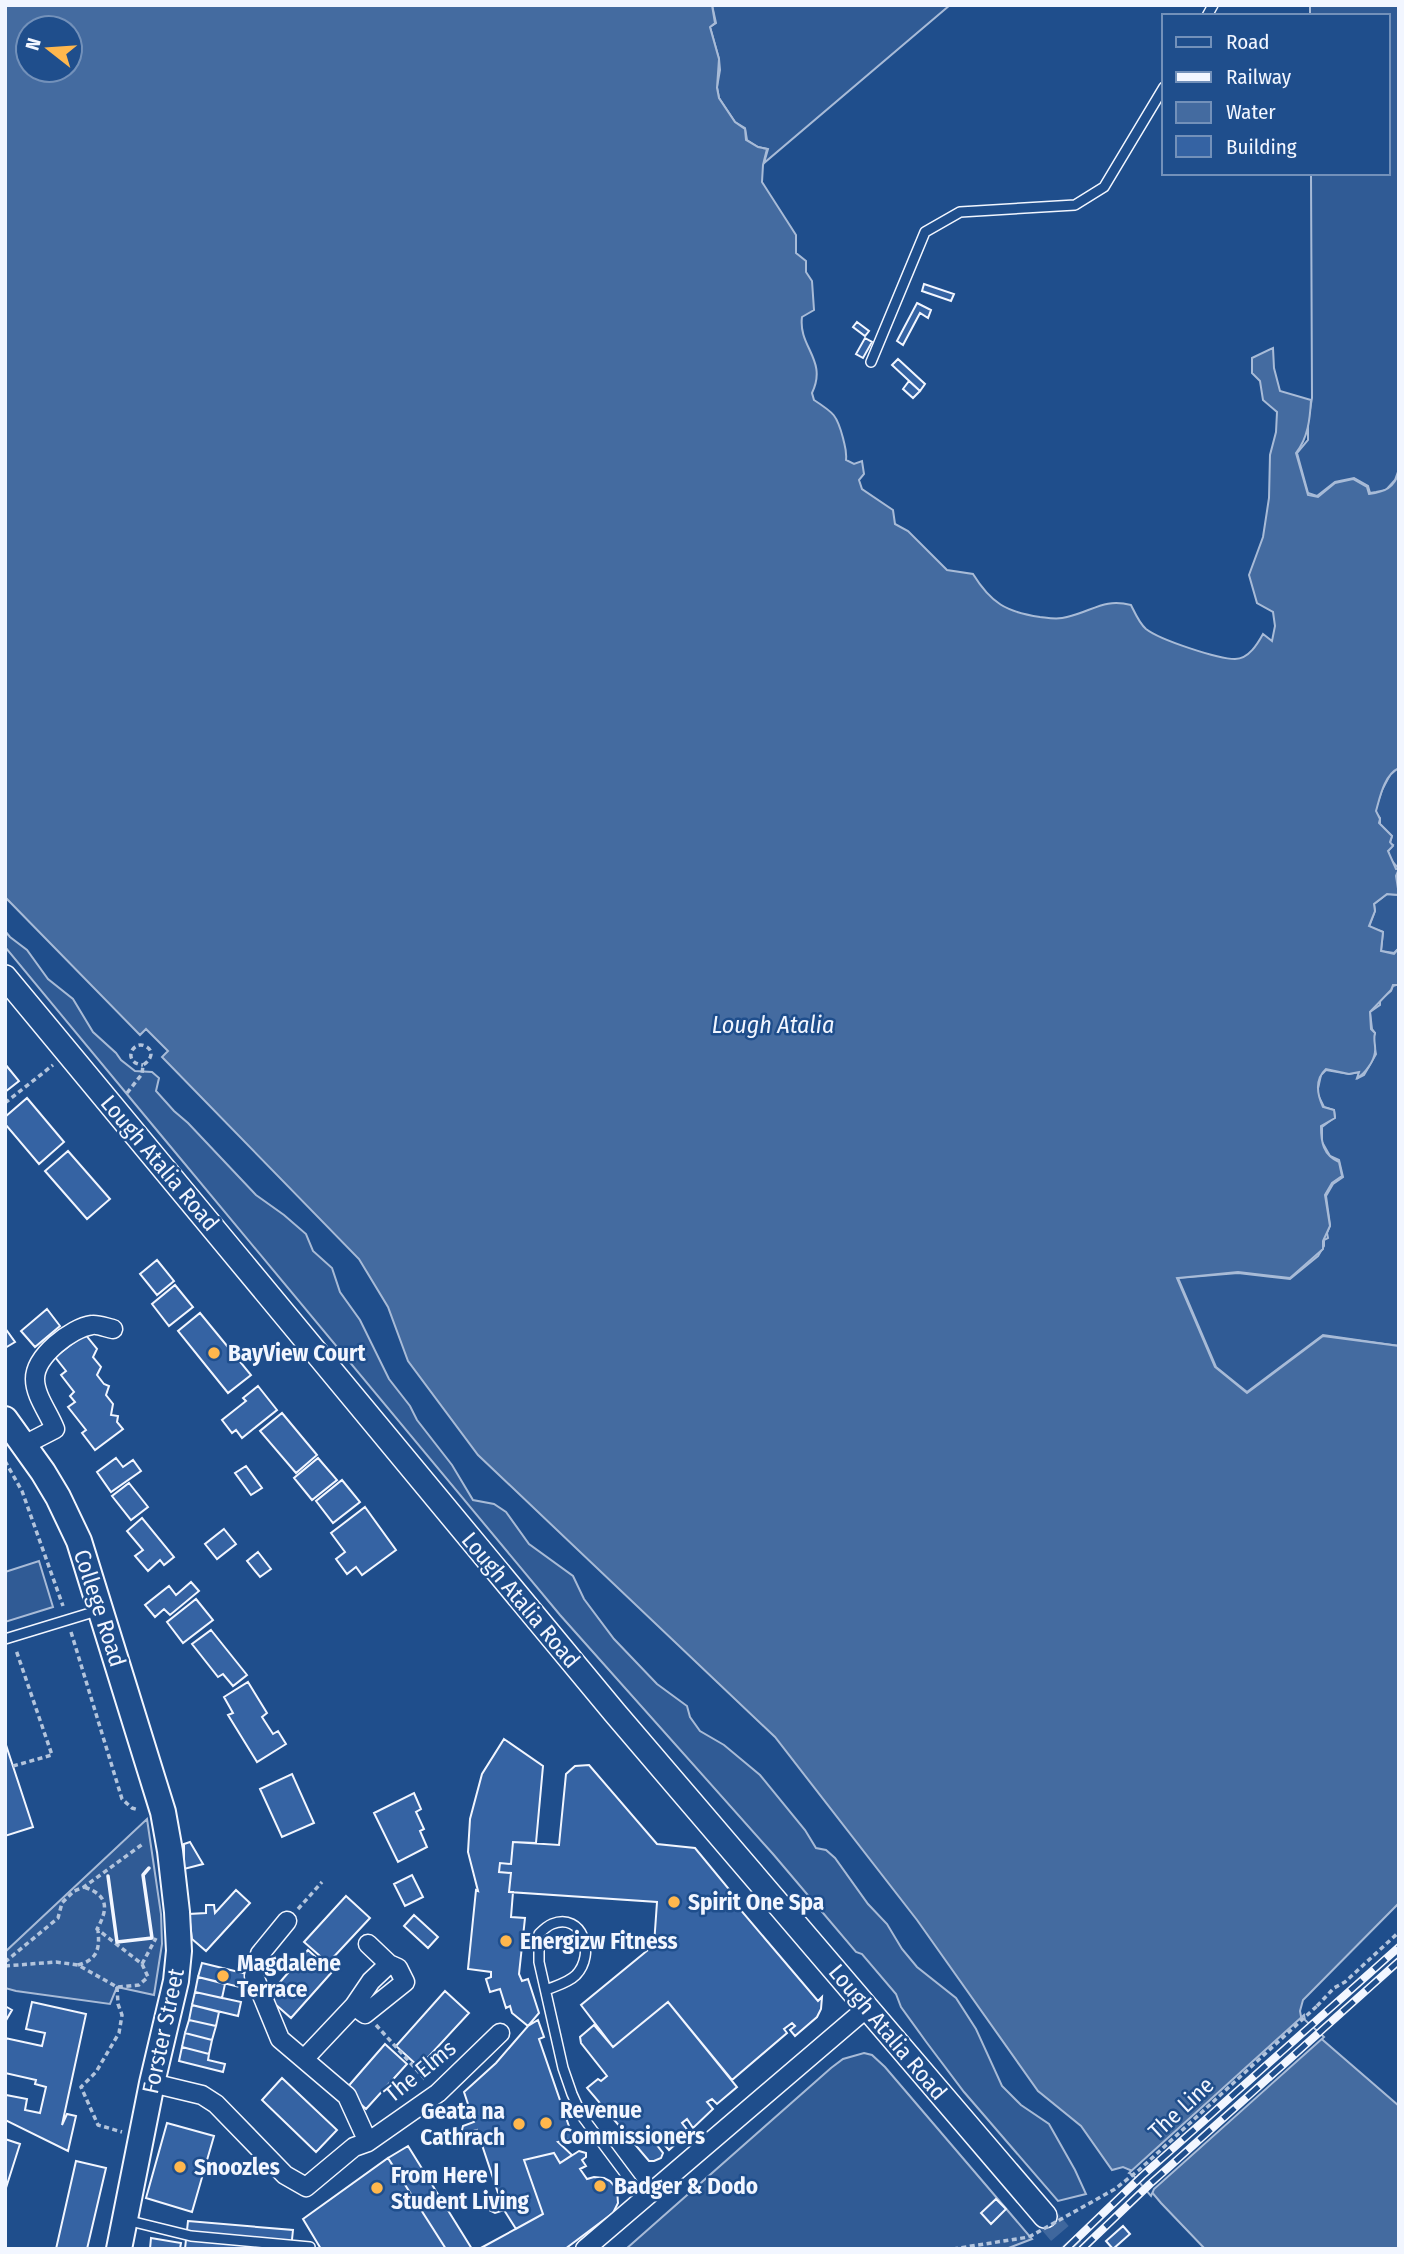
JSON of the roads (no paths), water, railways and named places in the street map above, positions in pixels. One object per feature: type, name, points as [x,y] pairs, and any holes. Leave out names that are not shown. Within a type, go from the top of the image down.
[{"type":"main road","name":"College Road","points":[[5,1419],[43,1472],[69,1517],[79,1541],[163,1812]]},
{"type":"main road","name":"Forster Street","points":[[120,2249],[152,2083],[176,1981],[179,1951],[172,1863],[163,1812]]},
{"type":"street","name":"Lough Atalia Road","points":[[5,977],[615,1713],[1045,2216]]},
{"type":"street","points":[[24,1445],[55,1429],[38,1395],[35,1380],[37,1366],[42,1359],[59,1342],[93,1324],[113,1329]]},
{"type":"street","name":"The Elms","points":[[287,1921],[260,1954],[254,1976],[280,2039],[347,2096],[368,2142]]},
{"type":"street","points":[[304,2059],[360,2010],[371,1981],[389,1964],[368,1944]]},
{"type":"street","points":[[585,2249],[868,2007]]},
{"type":"street","name":"The Elms","points":[[152,2083],[202,2095],[216,2104],[285,2175],[306,2187],[354,2147],[368,2142],[438,2093],[500,2033]]},
{"type":"lane","points":[[871,362],[925,232],[960,212],[1075,205],[1104,187],[1162,90]]},
{"type":"lane","points":[[5,1639],[102,1609]]},
{"type":"lane","points":[[546,1990],[575,1976],[582,1965],[586,1952],[585,1940],[578,1928],[564,1923],[551,1924],[538,1934],[538,1962],[563,2068],[582,2116],[645,2200]]},
{"type":"lane","points":[[124,2220],[191,2236],[310,2247]]},
{"type":"water","name":"Lough Atalia","points":[[5,5],[712,5],[715,23],[710,27],[719,59],[719,98],[735,122],[745,129],[746,140],[767,149],[762,182],[796,235],[796,253],[806,261],[806,272],[812,281],[814,310],[802,317],[802,328],[817,371],[812,393],[814,400],[836,419],[841,430],[846,460],[854,464],[862,461],[864,474],[859,480],[862,489],[893,510],[895,524],[908,531],[947,570],[973,574],[993,599],[1018,612],[1060,618],[1106,604],[1122,603],[1131,605],[1141,624],[1163,638],[1216,656],[1235,659],[1252,650],[1263,634],[1272,641],[1275,626],[1273,612],[1257,603],[1249,575],[1263,537],[1269,498],[1270,455],[1276,432],[1277,412],[1263,400],[1260,381],[1252,373],[1252,358],[1273,348],[1274,368],[1280,391],[1311,400],[1306,435],[1296,453],[1308,495],[1318,497],[1335,483],[1353,479],[1367,487],[1369,494],[1380,492],[1392,485],[1399,472],[1399,768],[1386,781],[1376,811],[1379,823],[1392,836],[1390,842],[1393,846],[1388,851],[1396,869],[1399,869],[1396,876],[1399,895],[1387,894],[1374,904],[1375,911],[1369,926],[1383,932],[1381,951],[1394,954],[1399,948],[1399,985],[1393,985],[1370,1012],[1371,1029],[1375,1033],[1375,1050],[1366,1070],[1357,1078],[1359,1072],[1349,1074],[1326,1069],[1318,1082],[1323,1107],[1334,1110],[1335,1118],[1321,1126],[1322,1143],[1329,1156],[1339,1162],[1342,1176],[1332,1183],[1325,1195],[1330,1226],[1323,1241],[1323,1249],[1290,1278],[1238,1272],[1177,1278],[1215,1367],[1247,1393],[1323,1336],[1399,1346],[1399,1903],[1303,2000],[1300,2011],[1302,2022],[1399,2106],[1399,2249],[1205,2249],[1135,2172],[1123,2167],[1112,2170],[1081,2126],[1038,2091],[917,1920],[775,1737],[478,1455],[408,1361],[388,1307],[359,1259],[162,1057],[168,1051],[146,1029],[140,1035],[5,897]]},
{"type":"tunnel","points":[[1045,2216],[1073,2249]]},
{"type":"railway","points":[[1066,2249],[1142,2176],[1399,1947]]},
{"type":"railway","points":[[1082,2249],[1150,2184],[1399,1961]]},
{"type":"place","name":"BayView Court","points":[[214,1353]]},
{"type":"place","name":"Spirit One Spa","points":[[674,1902]]},
{"type":"place","name":"Energizw Fitness","points":[[506,1941]]},
{"type":"place","name":"Magdalene Terrace","points":[[223,1976]]},
{"type":"place","name":"Revenue Commissioners","points":[[546,2123]]},
{"type":"place","name":"Geata na Cathrach","points":[[519,2124]]},
{"type":"place","name":"Snoozles","points":[[180,2167]]},
{"type":"place","name":"Badger & Dodo","points":[[600,2186]]},
{"type":"place","name":"From Here | Student Living","points":[[377,2188]]}]
